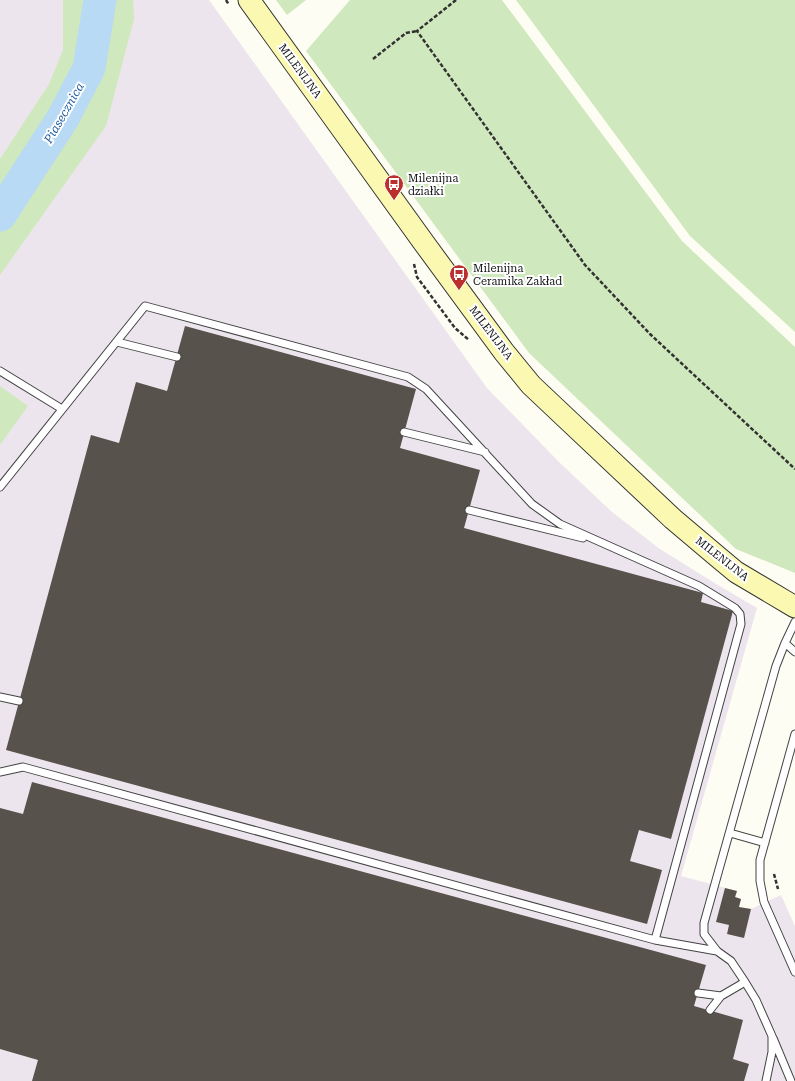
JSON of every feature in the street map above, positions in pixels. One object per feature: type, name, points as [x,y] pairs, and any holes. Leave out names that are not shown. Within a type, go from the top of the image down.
[{"type":"street","name":"MILENIJNA","points":[[249,0],[428,249],[504,352],[531,385],[673,519],[712,552],[736,572],[795,607]]},
{"type":"lane","points":[[0,487],[145,306],[408,377],[426,389],[532,504],[560,524],[699,586],[735,608],[740,614],[741,624],[655,940]]},
{"type":"lane","points":[[117,342],[177,357]]},
{"type":"lane","points":[[0,371],[62,410]]},
{"type":"lane","points":[[404,432],[485,452]]},
{"type":"lane","points":[[469,510],[601,542]]},
{"type":"lane","points":[[791,1081],[756,1000],[731,961],[717,952],[704,934],[704,924],[776,666],[795,622]]},
{"type":"lane","points":[[785,643],[795,652]]},
{"type":"lane","points":[[0,697],[19,701]]},
{"type":"lane","points":[[795,734],[760,860],[760,881],[764,902],[795,972]]},
{"type":"lane","points":[[0,772],[23,767],[655,940],[717,952]]},
{"type":"lane","points":[[730,833],[765,843]]},
{"type":"lane","points":[[710,1010],[721,996],[745,982]]},
{"type":"lane","points":[[698,993],[721,996]]},
{"type":"lane","points":[[766,1081],[772,1052],[772,1036]]},
{"type":"path","points":[[373,59],[406,33],[417,31],[456,0]]},
{"type":"path","points":[[417,31],[585,264],[650,334],[795,469]]},
{"type":"shaded area","points":[[0,0],[209,0],[487,388],[559,462],[612,512],[660,549],[757,608],[681,876],[737,891],[736,897],[741,899],[739,907],[751,909],[781,895],[795,926],[795,1081],[0,1081]]},
{"type":"green space","points":[[63,0],[133,0],[134,19],[106,126],[0,275],[0,159],[49,84],[63,50]]},
{"type":"green space","points":[[276,0],[306,0],[287,15]]},
{"type":"green space","points":[[350,0],[502,0],[682,241],[795,347],[795,573],[736,549],[529,353],[306,51]]},
{"type":"green space","points":[[516,0],[795,0],[795,332],[690,236]]},
{"type":"green space","points":[[0,386],[28,406],[0,445]]},
{"type":"building","points":[[185,326],[416,389],[400,448],[480,470],[464,528],[703,593],[701,602],[733,611],[671,839],[639,830],[630,861],[662,870],[647,924],[6,750],[91,435],[119,443],[136,382],[167,391]]},
{"type":"building","points":[[32,782],[706,965],[694,1006],[743,1020],[733,1059],[749,1064],[744,1081],[32,1081],[38,1060],[0,1049],[0,808],[23,814]]},
{"type":"building","points":[[725,888],[737,891],[735,897],[741,899],[739,907],[751,909],[744,938],[727,934],[729,925],[716,922]]},
{"type":"waterway","name":"Piasecznica","points":[[0,215],[63,118],[89,68],[100,0]]},
{"type":"place","name":"Milenijna działki","points":[[394,201]]},
{"type":"place","name":"Milenijna Ceramika Zakład","points":[[459,291]]}]
